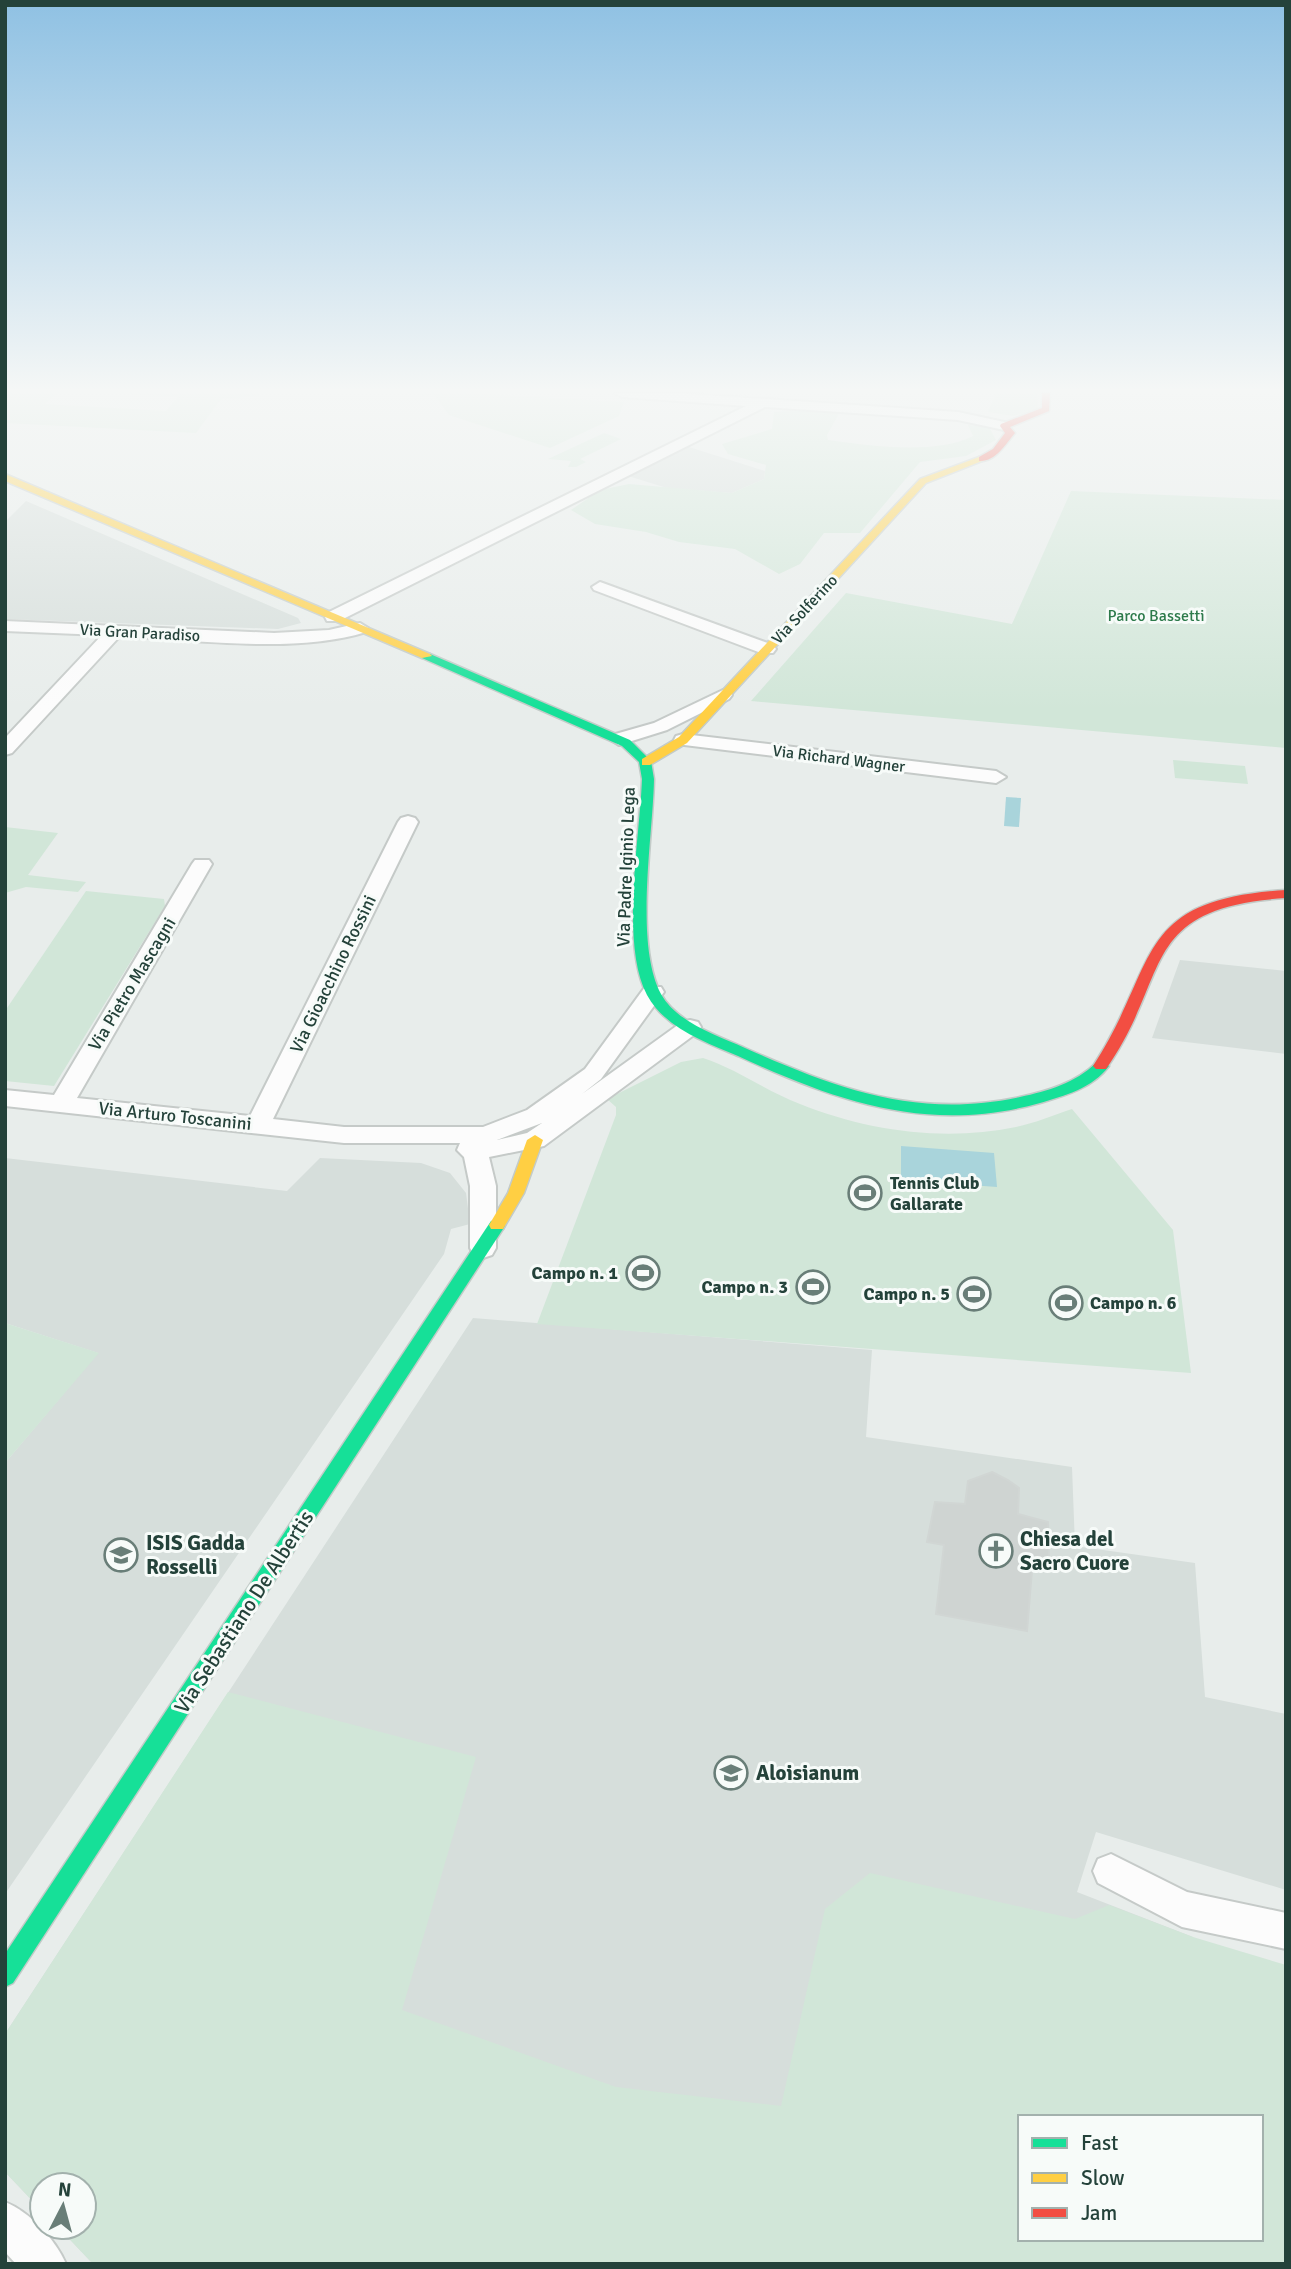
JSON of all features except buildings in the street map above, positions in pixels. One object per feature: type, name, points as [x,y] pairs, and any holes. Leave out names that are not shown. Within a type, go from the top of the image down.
[{"type":"street","name":"Via Padre Iginio Lega","points":[[56,499],[619,739],[646,762],[648,789],[642,960],[653,992],[668,1013],[690,1027],[803,1079],[869,1104],[902,1112],[941,1115],[994,1111],[1060,1092],[1090,1076],[1107,1059],[1163,942],[1181,924],[1213,907],[1256,895],[1286,894]]},
{"type":"street","points":[[333,617],[570,499]]},
{"type":"street","name":"Via Solferino","points":[[646,762],[683,740],[906,499]]},
{"type":"street","name":"Via Solferino","points":[[600,587],[767,649]]},
{"type":"street","name":"Via Gran Paradiso","points":[[274,638],[310,627],[316,618],[313,608]]},
{"type":"street","name":"Via Gran Paradiso","points":[[5,626],[274,638],[344,634],[360,628]]},
{"type":"street","points":[[5,749],[117,631]]},
{"type":"street","name":"Via Solferino","points":[[619,739],[648,733],[727,693]]},
{"type":"street","name":"Via Richard Wagner","points":[[683,740],[996,777]]},
{"type":"street","name":"Via Gioacchino Rossini","points":[[258,1125],[408,822]]},
{"type":"street","name":"Via Pietro Mascagni","points":[[61,1104],[202,864]]},
{"type":"street","points":[[482,1142],[536,1116],[593,1074],[653,992]]},
{"type":"street","points":[[482,1142],[535,1140],[690,1027]]},
{"type":"street","name":"Via Arturo Toscanini","points":[[5,1098],[344,1135],[366,1143],[399,1148],[482,1142]]},
{"type":"street","name":"Via Sebastiano De Albertis","points":[[5,1975],[483,1248],[516,1192],[535,1140]]},
{"type":"street","points":[[482,1142],[526,1169]]},
{"type":"street","points":[[482,1142],[483,1248]]},
{"type":"street","points":[[1111,1871],[1182,1909],[1286,1931]]},
{"type":"street","points":[[5,2221],[45,2264]]},
{"type":"shaded area","points":[[26,501],[298,618],[301,623],[278,629],[5,619],[5,522]]},
{"type":"shaded area","points":[[1180,960],[1286,971],[1286,1054],[1152,1038]]},
{"type":"shaded area","name":"ISIS Gadda Rosselli","points":[[5,1158],[287,1191],[320,1158],[421,1163],[450,1173],[466,1193],[470,1224],[451,1229],[444,1254],[5,1894],[5,1463],[98,1353],[5,1323]]},
{"type":"shaded area","name":"Aloisianum","points":[[473,1318],[872,1350],[866,1437],[1072,1467],[1075,1546],[1195,1563],[1205,1697],[1286,1714],[1286,1890],[1096,1832],[1077,1892],[1193,1937],[1022,2115],[1018,2115],[1018,2239],[93,2264],[71,2241],[98,2241],[98,2171],[28,2171],[28,2196],[5,2172],[5,2034]]},
{"type":"green space","points":[[587,499],[889,499],[860,533],[824,533],[800,564],[779,574],[735,549],[679,542],[646,532],[595,524],[571,510]]},
{"type":"green space","name":"Parco Bassetti","points":[[1068,499],[1286,500],[1286,748],[751,701],[846,593],[1012,624]]},
{"type":"green space","points":[[1173,760],[1245,766],[1248,784],[1175,778]]},
{"type":"green space","points":[[5,827],[58,833],[28,875],[86,882],[78,892],[26,887],[5,893]]},
{"type":"green space","points":[[86,891],[164,899],[165,906],[54,1086],[5,1081],[5,1011]]},
{"type":"green space","name":"Tennis Club Gallarate","points":[[703,1058],[787,1099],[852,1121],[906,1131],[961,1134],[989,1131],[1023,1125],[1072,1109],[1173,1230],[1191,1373],[537,1324],[616,1115],[616,1107],[607,1099],[681,1062]]},
{"type":"green space","points":[[5,1323],[99,1353],[5,1463]]},
{"type":"green space","points":[[228,1692],[476,1757],[402,2010],[616,2087],[781,2106],[825,1909],[870,1873],[1075,1919],[1109,1905],[1193,1937],[1286,1965],[1286,2264],[93,2264],[71,2241],[98,2241],[98,2171],[28,2171],[28,2196],[5,2172],[5,2034]]},
{"type":"water","points":[[1006,797],[1021,798],[1019,827],[1004,826]]},
{"type":"water","points":[[901,1146],[994,1153],[997,1187],[901,1180]]},
{"type":"traffic: fast","points":[[426,656],[626,743],[645,761],[648,779],[641,920],[643,949],[654,994],[661,1005],[681,1022],[812,1083],[882,1104],[918,1110],[992,1108],[1031,1100],[1078,1084],[1101,1066]]},
{"type":"traffic: fast","points":[[5,1975],[497,1225]]},
{"type":"traffic: slow","points":[[56,499],[426,656]]},
{"type":"traffic: slow","points":[[646,762],[683,740],[906,499]]},
{"type":"traffic: slow","points":[[497,1225],[516,1193],[535,1140]]},
{"type":"traffic: jam","points":[[1101,1066],[1120,1033],[1152,960],[1171,932],[1195,914],[1224,902],[1286,894]]},
{"type":"place","name":"Tennis Club Gallarate","points":[[865,1193]]},
{"type":"place","name":"Campo n. 1","points":[[643,1273]]},
{"type":"place","name":"Campo n. 3","points":[[813,1287]]},
{"type":"place","name":"Campo n. 5","points":[[974,1294]]},
{"type":"place","name":"Campo n. 6","points":[[1066,1303]]},
{"type":"place","name":"Chiesa del Sacro Cuore","points":[[996,1551]]},
{"type":"place","name":"ISIS Gadda Rosselli","points":[[121,1555]]},
{"type":"place","name":"Aloisianum","points":[[731,1773]]}]
